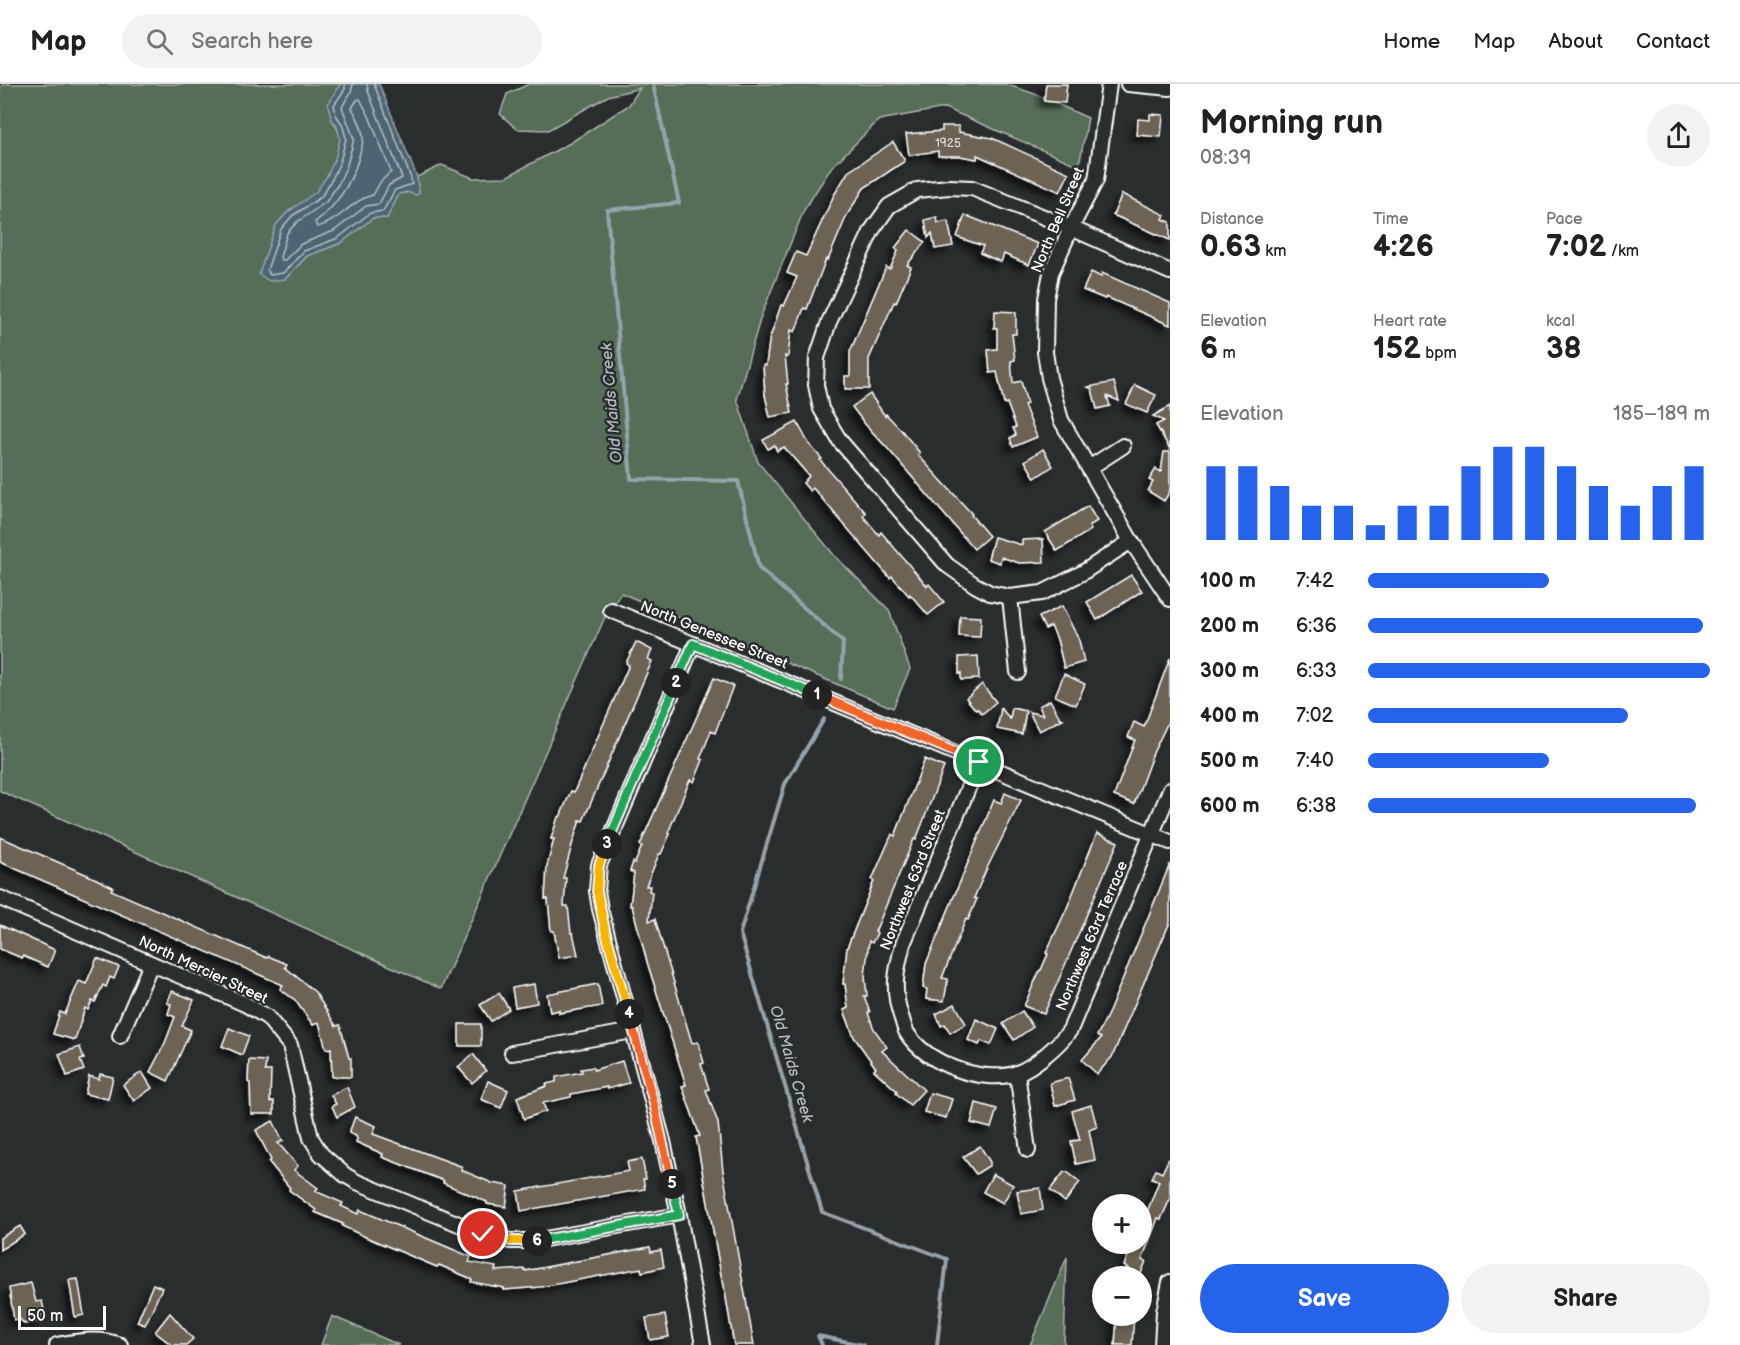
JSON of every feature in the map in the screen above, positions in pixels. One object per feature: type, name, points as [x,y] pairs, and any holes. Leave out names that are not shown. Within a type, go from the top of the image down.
[{"type":"street","name":"North Bell Street","points":[[1109,84],[1096,180],[1051,273],[1046,299],[1045,352],[1049,378],[1061,420],[1131,541],[1170,599]]},
{"type":"street","points":[[1128,84],[1170,88]]},
{"type":"street","points":[[1131,541],[1082,573],[1042,593],[1010,597],[990,593],[947,565],[840,441],[821,409],[816,385],[817,358],[829,322],[872,230],[889,206],[917,190],[949,186],[972,188],[1071,228],[1170,272]]},
{"type":"street","points":[[1089,468],[1123,446]]},
{"type":"street","points":[[1010,597],[1018,672]]},
{"type":"street","name":"North Genessee Street","points":[[610,610],[1170,842]]},
{"type":"street","points":[[693,644],[599,865],[597,891],[654,1104],[679,1215],[703,1345]]},
{"type":"street","name":"Northwest 63rd Street","points":[[979,762],[903,944],[895,974],[897,1002],[907,1033],[927,1055],[954,1068],[985,1077],[1017,1073]]},
{"type":"street","name":"Northwest 63rd Terrace","points":[[1017,1073],[1050,1053],[1070,1030],[1170,790]]},
{"type":"street","name":"North Mercier Street","points":[[0,898],[245,1004],[267,1017],[290,1045],[311,1138],[321,1154],[345,1175],[357,1182],[459,1225],[510,1241],[534,1241],[679,1215]]},
{"type":"street","points":[[120,1036],[151,964]]},
{"type":"street","points":[[512,1053],[633,1031]]},
{"type":"street","points":[[1017,1073],[1029,1150]]},
{"type":"street","points":[[1162,1345],[1164,1312],[1170,1282]]},
{"type":"street","points":[[57,1345],[102,1340],[120,1345]]},
{"type":"green space","points":[[4,84],[341,84],[336,90],[331,118],[340,136],[340,145],[328,176],[315,194],[291,210],[278,224],[263,262],[285,279],[307,256],[341,243],[373,218],[387,218],[399,194],[410,192],[416,195],[419,193],[417,177],[442,165],[473,178],[506,177],[570,143],[629,105],[640,88],[608,96],[548,130],[517,129],[500,114],[507,94],[529,84],[1005,84],[1035,94],[1088,118],[1079,166],[945,108],[879,120],[831,168],[804,210],[761,316],[737,399],[758,462],[834,555],[889,610],[910,669],[893,708],[621,593],[605,617],[441,989],[0,791],[0,87]]},
{"type":"green space","points":[[1067,1257],[1064,1345],[1030,1345]]},
{"type":"green space","points":[[332,1316],[399,1345],[321,1345]]},
{"type":"water","points":[[341,84],[379,84],[417,177],[419,193],[416,195],[407,192],[399,194],[387,218],[373,218],[341,243],[307,256],[285,279],[269,281],[259,274],[276,225],[288,212],[316,192],[335,159],[340,139],[328,104]]},
{"type":"building","points":[[1046,84],[1067,84],[1065,103],[1044,101]]},
{"type":"building","points":[[1150,114],[1163,115],[1161,137],[1137,135],[1138,119],[1150,120]]},
{"type":"building","points":[[942,126],[959,126],[959,132],[992,138],[1069,173],[1060,192],[977,155],[977,159],[938,156],[938,151],[909,155],[906,134],[942,131]]},
{"type":"building","points":[[893,142],[905,161],[864,188],[847,215],[828,260],[826,259],[807,309],[804,308],[795,332],[791,330],[788,357],[785,356],[788,384],[786,384],[792,413],[770,417],[765,395],[763,365],[766,365],[770,335],[781,305],[784,306],[797,277],[787,273],[796,252],[806,256],[834,195],[848,172]]},
{"type":"building","points":[[1122,194],[1165,215],[1163,219],[1170,222],[1170,240],[1113,215]]},
{"type":"building","points":[[965,215],[1038,244],[1029,265],[1004,254],[1001,262],[980,253],[983,246],[957,237]]},
{"type":"building","points":[[937,217],[938,223],[948,221],[953,246],[935,249],[932,233],[928,238],[925,220]]},
{"type":"building","points":[[909,230],[925,242],[907,265],[911,267],[869,359],[869,389],[845,389],[845,376],[850,376],[850,352],[886,267],[890,269],[898,251],[895,248]]},
{"type":"building","points":[[1091,272],[1101,277],[1102,273],[1170,303],[1170,325],[1106,297],[1105,299],[1083,290]]},
{"type":"building","points":[[995,311],[1016,312],[1016,334],[1012,334],[1015,360],[1011,361],[1013,383],[1021,381],[1027,404],[1024,405],[1037,437],[1013,447],[1010,438],[1016,435],[1013,428],[1016,427],[1007,403],[1004,404],[997,372],[990,373],[988,350],[997,349],[997,328],[994,328]]},
{"type":"building","points":[[1114,382],[1119,401],[1107,396],[1110,406],[1097,409],[1092,389],[1088,387]]},
{"type":"building","points":[[1135,385],[1156,395],[1147,413],[1126,404]]},
{"type":"building","points":[[870,394],[885,416],[886,414],[902,431],[920,453],[918,455],[989,536],[974,549],[852,407]]},
{"type":"building","points":[[1170,406],[1170,449],[1156,425],[1164,421],[1153,416]]},
{"type":"building","points":[[797,422],[809,444],[822,459],[820,460],[866,513],[863,516],[879,535],[881,532],[927,586],[929,584],[944,602],[928,615],[892,576],[890,578],[813,488],[810,491],[803,483],[809,476],[784,447],[777,451],[774,445],[768,449],[763,440]]},
{"type":"building","points":[[1043,449],[1053,466],[1035,478],[1025,461]]},
{"type":"building","points":[[1164,452],[1170,452],[1170,491],[1164,501],[1148,491],[1153,482],[1149,480],[1156,469],[1161,472]]},
{"type":"building","points":[[1088,506],[1097,521],[1089,526],[1091,530],[1057,551],[1045,532]]},
{"type":"building","points":[[994,537],[1022,545],[1022,540],[1043,539],[1044,562],[1019,563],[1001,557],[1000,563],[988,559]]},
{"type":"building","points":[[1131,575],[1142,591],[1097,620],[1087,602]]},
{"type":"building","points":[[1062,606],[1079,640],[1084,662],[1064,668],[1057,639],[1051,626],[1045,629],[1039,617]]},
{"type":"building","points":[[960,616],[981,617],[980,637],[959,636]]},
{"type":"building","points":[[636,642],[652,650],[648,659],[652,661],[583,821],[580,820],[572,845],[563,878],[566,878],[564,906],[568,906],[571,933],[573,933],[578,955],[559,958],[554,931],[551,931],[548,899],[545,899],[547,866],[554,839],[551,839],[558,817],[571,791],[574,792],[629,665],[626,663]]},
{"type":"building","points":[[978,656],[979,679],[961,680],[959,657]]},
{"type":"building","points":[[1170,658],[1170,718],[1153,753],[1134,804],[1114,796],[1135,740],[1128,737],[1134,722],[1144,727]]},
{"type":"building","points":[[1064,674],[1085,684],[1076,705],[1055,696]]},
{"type":"building","points":[[714,678],[733,686],[715,733],[711,731],[694,782],[690,780],[668,833],[670,834],[646,886],[650,886],[649,891],[652,892],[649,921],[655,919],[692,1043],[698,1042],[704,1063],[701,1064],[709,1089],[706,1090],[718,1123],[723,1171],[754,1345],[734,1345],[696,1137],[700,1136],[682,1086],[686,1085],[632,906],[630,906],[634,873],[630,871],[633,862],[635,863],[642,846],[640,845]]},
{"type":"building","points":[[982,684],[996,702],[982,714],[966,698]]},
{"type":"building","points":[[1050,700],[1060,718],[1063,719],[1039,731],[1029,712],[1043,715],[1039,706]]},
{"type":"building","points":[[1001,708],[1010,719],[1012,708],[1026,711],[1022,734],[997,729]]},
{"type":"building","points":[[925,759],[944,767],[916,840],[914,839],[875,932],[877,933],[872,943],[869,941],[865,976],[867,996],[864,996],[874,1029],[887,1047],[882,1051],[924,1090],[910,1105],[874,1070],[876,1068],[854,1037],[844,1010],[848,1008],[845,984],[843,984],[847,948],[874,881],[872,880],[892,834],[895,836]]},
{"type":"building","points":[[1005,793],[1021,800],[986,870],[974,898],[977,899],[968,920],[966,919],[942,978],[948,979],[944,1001],[926,999],[927,989],[923,988],[926,964],[994,800],[1001,803]]},
{"type":"building","points":[[1097,833],[1118,842],[1044,1014],[1024,1006],[1048,954],[1046,953]]},
{"type":"building","points":[[0,837],[113,887],[111,890],[267,958],[268,956],[287,964],[285,967],[315,992],[336,1026],[340,1025],[349,1058],[351,1058],[351,1077],[332,1077],[331,1048],[326,1049],[319,1022],[313,1025],[295,1000],[280,989],[283,985],[0,862]]},
{"type":"building","points":[[1170,864],[1170,922],[1112,1057],[1097,1074],[1082,1060],[1101,1038],[1097,1036]]},
{"type":"building","points":[[0,925],[55,950],[48,967],[0,949]]},
{"type":"building","points":[[97,958],[119,967],[114,979],[110,977],[106,987],[103,985],[95,1002],[92,1001],[88,1010],[85,1008],[75,1040],[53,1034],[60,1012],[65,1014],[79,981],[86,984]]},
{"type":"building","points":[[534,984],[537,1003],[515,1007],[512,988]]},
{"type":"building","points":[[598,984],[602,1006],[559,1013],[559,1010],[550,1012],[547,994]]},
{"type":"building","points":[[172,991],[194,1000],[182,1026],[191,1030],[168,1081],[150,1072],[175,1017],[168,1014],[171,1004],[167,1003]]},
{"type":"building","points":[[499,993],[509,1009],[491,1021],[480,1005]]},
{"type":"building","points":[[955,1004],[966,1024],[950,1033],[945,1024],[941,1026],[936,1014]]},
{"type":"building","points":[[1022,1011],[1033,1027],[1014,1040],[1003,1024]]},
{"type":"building","points":[[976,1019],[998,1029],[991,1045],[981,1041],[979,1045],[968,1040]]},
{"type":"building","points":[[459,1024],[481,1024],[481,1046],[459,1046]]},
{"type":"building","points":[[229,1028],[249,1036],[242,1055],[222,1046]]},
{"type":"building","points":[[80,1047],[84,1059],[80,1060],[84,1070],[67,1076],[59,1054]]},
{"type":"building","points":[[473,1054],[486,1071],[472,1083],[458,1067]]},
{"type":"building","points":[[249,1060],[266,1061],[265,1071],[271,1071],[270,1102],[274,1101],[274,1114],[251,1114],[250,1083],[248,1082]]},
{"type":"building","points":[[622,1061],[629,1083],[571,1094],[571,1097],[543,1103],[546,1111],[524,1119],[517,1097],[556,1082],[556,1077],[582,1072],[581,1069],[593,1067],[594,1070]]},
{"type":"building","points":[[142,1072],[152,1088],[134,1101],[123,1085]]},
{"type":"building","points":[[100,1074],[113,1077],[108,1099],[85,1094],[89,1076],[99,1079]]},
{"type":"building","points":[[1068,1078],[1075,1100],[1055,1106],[1050,1083]]},
{"type":"building","points":[[488,1081],[508,1090],[501,1108],[481,1099]]},
{"type":"building","points":[[347,1087],[355,1107],[337,1117],[332,1106],[336,1104],[331,1095]]},
{"type":"building","points":[[930,1093],[952,1099],[946,1118],[924,1112]]},
{"type":"building","points":[[976,1103],[997,1109],[991,1128],[971,1123]]},
{"type":"building","points":[[1091,1105],[1097,1127],[1089,1130],[1095,1160],[1076,1164],[1071,1141],[1080,1140],[1072,1111]]},
{"type":"building","points":[[355,1117],[376,1126],[373,1134],[463,1167],[461,1170],[492,1183],[509,1186],[506,1207],[487,1204],[487,1202],[443,1183],[444,1181],[382,1157],[383,1154],[356,1142],[356,1136],[349,1133]]},
{"type":"building","points":[[273,1121],[283,1141],[278,1143],[298,1166],[294,1170],[318,1188],[315,1191],[343,1203],[341,1206],[358,1214],[360,1210],[471,1257],[469,1262],[496,1267],[495,1271],[525,1269],[525,1271],[650,1247],[651,1252],[661,1250],[664,1267],[642,1272],[641,1268],[541,1287],[504,1290],[504,1288],[471,1282],[472,1279],[368,1238],[315,1212],[316,1210],[289,1190],[290,1188],[269,1162],[271,1160],[256,1130]]},
{"type":"building","points":[[980,1146],[990,1165],[976,1174],[963,1157]]},
{"type":"building","points":[[1170,1156],[1170,1199],[1161,1219],[1158,1218],[1152,1234],[1152,1199],[1159,1181],[1152,1178],[1156,1170],[1162,1173]]},
{"type":"building","points":[[642,1159],[646,1179],[643,1179],[645,1189],[521,1211],[518,1191],[629,1171],[627,1162]]},
{"type":"building","points":[[1064,1172],[1080,1182],[1065,1202],[1050,1190]]},
{"type":"building","points":[[993,1174],[1013,1185],[1003,1203],[983,1192]]},
{"type":"building","points":[[1040,1188],[1043,1210],[1021,1214],[1017,1191]]},
{"type":"building","points":[[20,1226],[25,1234],[0,1250],[0,1238]]},
{"type":"building","points":[[1144,1254],[1142,1260],[1146,1261],[1144,1266],[1124,1266],[1130,1255]]},
{"type":"building","points":[[78,1279],[84,1315],[75,1317],[69,1280]]},
{"type":"building","points":[[31,1283],[36,1302],[42,1301],[45,1314],[41,1315],[42,1321],[24,1324],[20,1319],[14,1320],[9,1288]]},
{"type":"building","points":[[153,1284],[162,1288],[145,1325],[137,1322]]},
{"type":"building","points":[[170,1313],[193,1339],[186,1345],[172,1345],[155,1332]]},
{"type":"building","points":[[665,1315],[669,1337],[650,1340],[646,1318]]},
{"type":"building","points":[[1116,1326],[1133,1326],[1132,1345],[1115,1345]]},
{"type":"waterway","name":"Old Maids Creek","points":[[653,84],[679,203],[607,210],[631,479],[738,481],[759,568],[843,642],[841,679]]},
{"type":"waterway","name":"Old Maids Creek","points":[[824,719],[785,784],[740,933],[822,1212],[947,1259],[937,1345]]},
{"type":"waterway","name":"Old Maids Creek","points":[[822,1345],[818,1336],[863,1345]]},
{"type":"route","points":[[483,1234],[502,1240],[534,1241],[679,1215],[654,1104],[605,930],[597,891],[597,877],[599,865],[615,825],[693,644],[979,762]]}]
